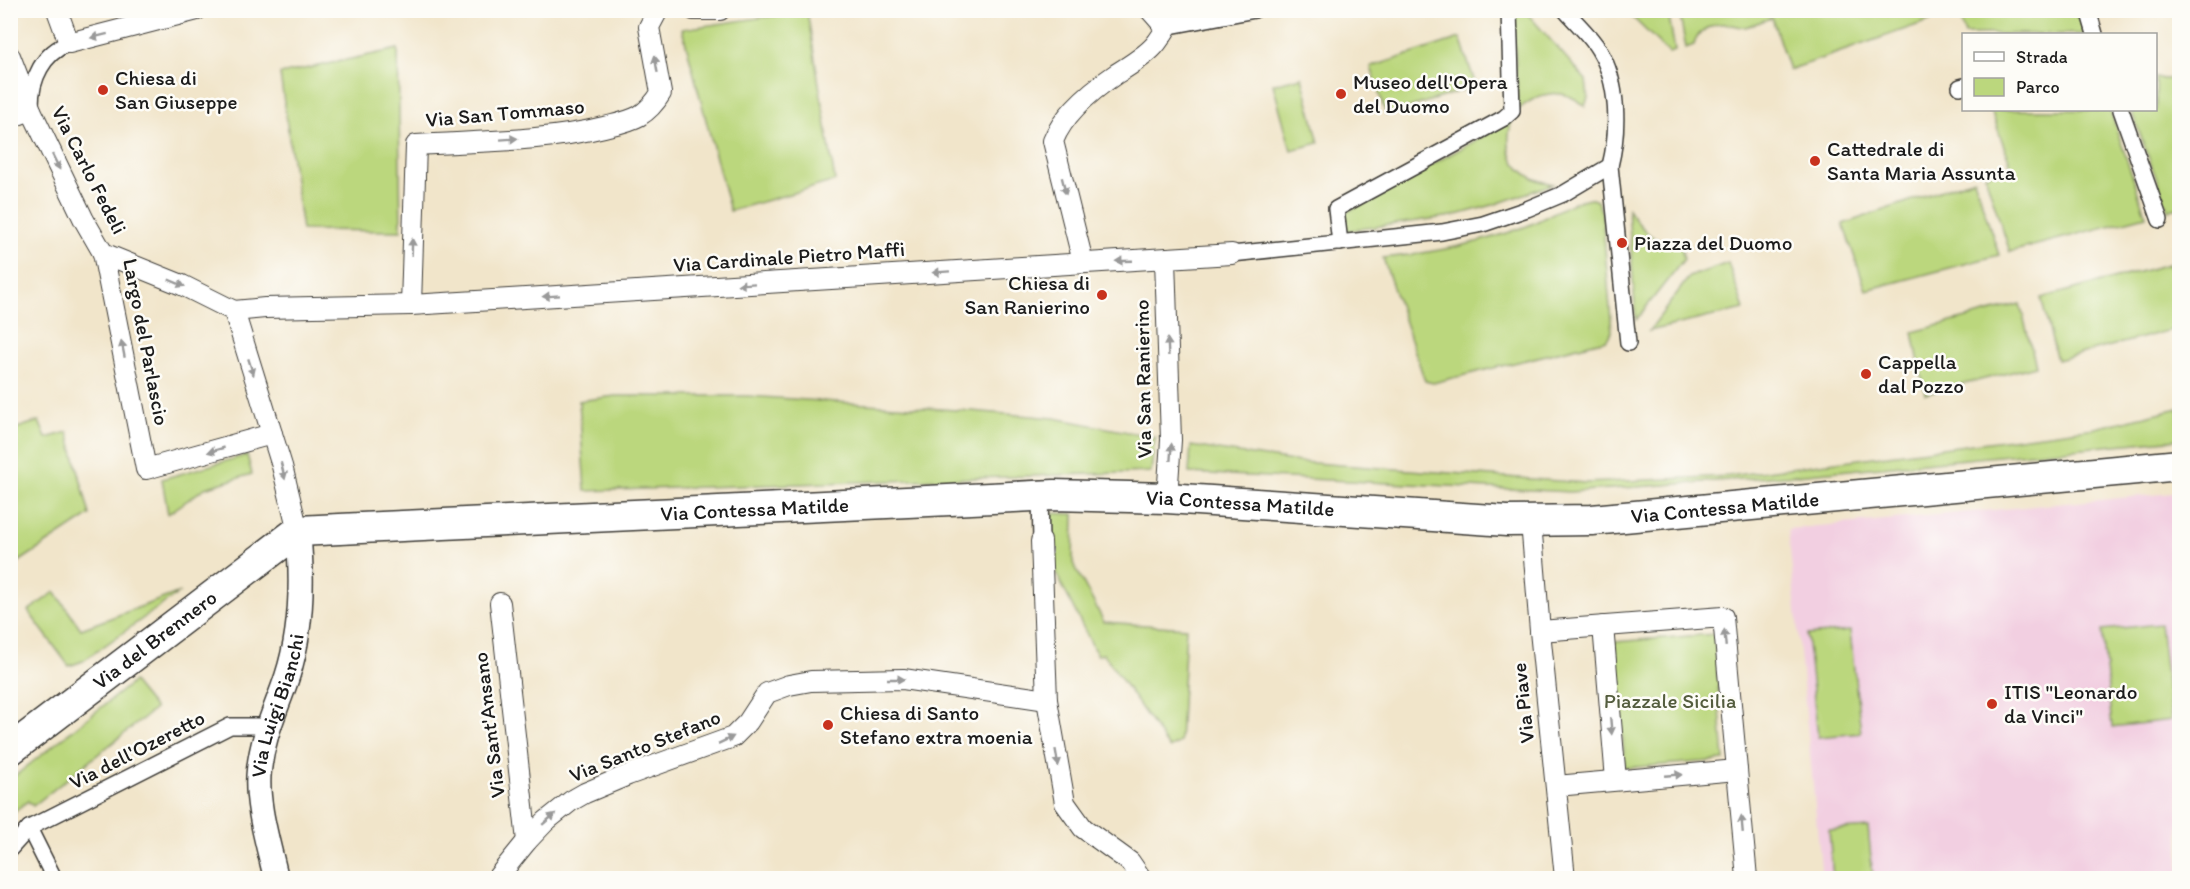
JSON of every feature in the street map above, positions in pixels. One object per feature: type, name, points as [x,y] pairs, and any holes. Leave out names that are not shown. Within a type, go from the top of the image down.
[{"type":"main road","name":"Via Contessa Matilde","points":[[297,531],[1040,495],[1167,498],[1531,522],[1633,516],[2180,465]]},
{"type":"main road","name":"Via del Brennero","points":[[10,750],[297,531]]},
{"type":"street","points":[[57,10],[69,43]]},
{"type":"street","points":[[10,118],[31,110],[32,87],[37,73],[49,56],[60,47],[197,10]]},
{"type":"street","name":"Via San Tommaso","points":[[411,305],[416,145],[546,136],[589,130],[639,116],[648,110],[661,93],[649,27],[658,10]]},
{"type":"street","points":[[694,10],[720,10]]},
{"type":"street","points":[[1150,10],[1165,27]]},
{"type":"street","points":[[1083,262],[1053,141],[1057,130],[1078,105],[1094,91],[1154,46],[1177,10]]},
{"type":"street","points":[[1165,27],[1255,10]]},
{"type":"street","points":[[1509,10],[1512,111],[1504,118],[1336,208],[1344,242],[1442,232],[1483,224],[1563,194],[1610,166]]},
{"type":"street","points":[[1565,10],[1599,50],[1607,68],[1613,92],[1616,143],[1610,166],[1628,343]]},
{"type":"street","points":[[2088,10],[2095,33]]},
{"type":"street","name":"Via Carlo Fedeli","points":[[10,56],[31,110],[84,220],[104,253]]},
{"type":"street","points":[[2121,111],[2160,220]]},
{"type":"street","name":"Via Cardinale Pietro Maffi","points":[[234,312],[265,308],[411,305],[1083,262],[1165,259],[1344,242]]},
{"type":"street","name":"Largo del Parlascio","points":[[104,253],[182,285],[234,312]]},
{"type":"street","name":"Largo del Parlascio","points":[[104,253],[146,469],[272,434]]},
{"type":"street","name":"Via San Ranierino","points":[[1165,259],[1172,440],[1167,498]]},
{"type":"street","points":[[234,312],[282,466],[297,531]]},
{"type":"street","points":[[1040,495],[1047,700],[1065,803],[1083,828],[1130,862],[1141,879]]},
{"type":"street","name":"Via Piave","points":[[1531,522],[1565,879]]},
{"type":"street","name":"Via Luigi Bianchi","points":[[276,879],[258,772],[267,726],[287,679],[297,636],[300,580],[297,531]]},
{"type":"street","name":"Via Sant'Ansano","points":[[500,603],[527,841]]},
{"type":"street","points":[[1540,632],[1723,617],[1747,879]]},
{"type":"street","points":[[1603,626],[1616,780]]},
{"type":"street","name":"Via Santo Stefano","points":[[497,879],[546,821],[585,793],[733,737],[748,722],[767,693],[789,685],[811,681],[903,679],[1047,700]]},
{"type":"street","name":"Via dell'Ozeretto","points":[[29,828],[230,726],[267,726]]},
{"type":"street","points":[[1556,786],[1737,770]]},
{"type":"street","points":[[10,849],[29,828],[54,879]]},
{"type":"shaded area","name":"ITIS \"Leonardo da Vinci\"","points":[[2174,493],[2179,496],[2179,878],[1822,878],[1788,529]]},
{"type":"green space","points":[[1957,10],[1789,70],[1772,18],[1745,27],[1716,24],[1706,28],[1698,36],[1694,45],[1686,48],[1679,11]]},
{"type":"green space","points":[[807,11],[835,181],[730,211],[682,29]]},
{"type":"green space","points":[[1513,11],[1525,11],[1586,80],[1588,98],[1585,106],[1568,96],[1551,94],[1534,99],[1518,110]]},
{"type":"green space","points":[[1626,11],[1668,11],[1675,51],[1669,53]]},
{"type":"green space","points":[[1957,11],[2078,11],[2085,33],[1965,33]]},
{"type":"green space","points":[[1460,38],[1476,86],[1386,115],[1371,67]]},
{"type":"green space","points":[[398,49],[401,231],[302,230],[280,74]]},
{"type":"green space","points":[[1302,77],[1319,143],[1291,150],[1273,84]]},
{"type":"green space","points":[[2157,77],[2179,79],[2179,208],[2168,210],[2131,111],[2157,111]]},
{"type":"green space","points":[[1991,111],[2110,111],[2146,216],[2010,252],[1985,175],[2011,166]]},
{"type":"green space","points":[[1512,120],[1509,144],[1515,163],[1530,177],[1553,184],[1453,216],[1346,231],[1343,214]]},
{"type":"green space","points":[[1974,179],[1999,255],[1866,290],[1843,224]]},
{"type":"green space","points":[[1590,198],[1597,201],[1602,213],[1612,332],[1606,340],[1433,383],[1425,381],[1383,258],[1438,250],[1492,238],[1527,226],[1574,203]]},
{"type":"green space","points":[[1628,209],[1650,235],[1663,242],[1681,247],[1684,259],[1636,320]]},
{"type":"green space","points":[[1728,263],[1744,309],[1649,331],[1689,277]]},
{"type":"green space","points":[[2169,264],[2179,301],[2179,328],[2057,360],[2041,298]]},
{"type":"green space","points":[[2020,304],[2036,366],[1925,394],[1913,332]]},
{"type":"green space","points":[[615,396],[747,396],[971,411],[1054,418],[1155,437],[1151,472],[585,491],[579,401]]},
{"type":"green space","points":[[2179,408],[2179,439],[1796,475],[1570,492],[1189,473],[1191,446],[1300,462],[1586,483],[1729,476],[2095,428]]},
{"type":"green space","points":[[39,421],[46,438],[68,432],[90,515],[11,567],[11,430]]},
{"type":"green space","points":[[247,455],[252,474],[205,488],[168,514],[162,479]]},
{"type":"green space","points":[[1049,513],[1074,514],[1073,563],[1104,622],[1186,628],[1180,742],[1169,748],[1104,654],[1097,655],[1050,561]]},
{"type":"green space","points":[[55,592],[81,629],[180,592],[83,661],[69,666],[28,611]]},
{"type":"green space","points":[[2160,624],[2171,720],[2112,727],[2102,630]]},
{"type":"green space","points":[[1850,631],[1861,733],[1818,737],[1807,635]]},
{"type":"green space","name":"Piazzale Sicilia","points":[[1714,634],[1724,760],[1625,768],[1615,642]]},
{"type":"green space","points":[[133,682],[155,709],[33,806],[28,801],[11,814],[11,779]]},
{"type":"green space","points":[[1868,827],[1873,878],[1833,878],[1829,830]]},
{"type":"place","name":"Chiesa di San Giuseppe","points":[[103,90]]},
{"type":"place","name":"Museo dell'Opera del Duomo","points":[[1341,94]]},
{"type":"place","name":"Cattedrale di Santa Maria Assunta","points":[[1815,161]]},
{"type":"place","name":"Piazza del Duomo","points":[[1622,243]]},
{"type":"place","name":"Chiesa di San Ranierino","points":[[1102,295]]},
{"type":"place","name":"Cappella dal Pozzo","points":[[1866,374]]},
{"type":"place","name":"ITIS \"Leonardo da Vinci\"","points":[[1992,704]]},
{"type":"place","name":"Chiesa di Santo Stefano extra moenia","points":[[828,725]]}]
